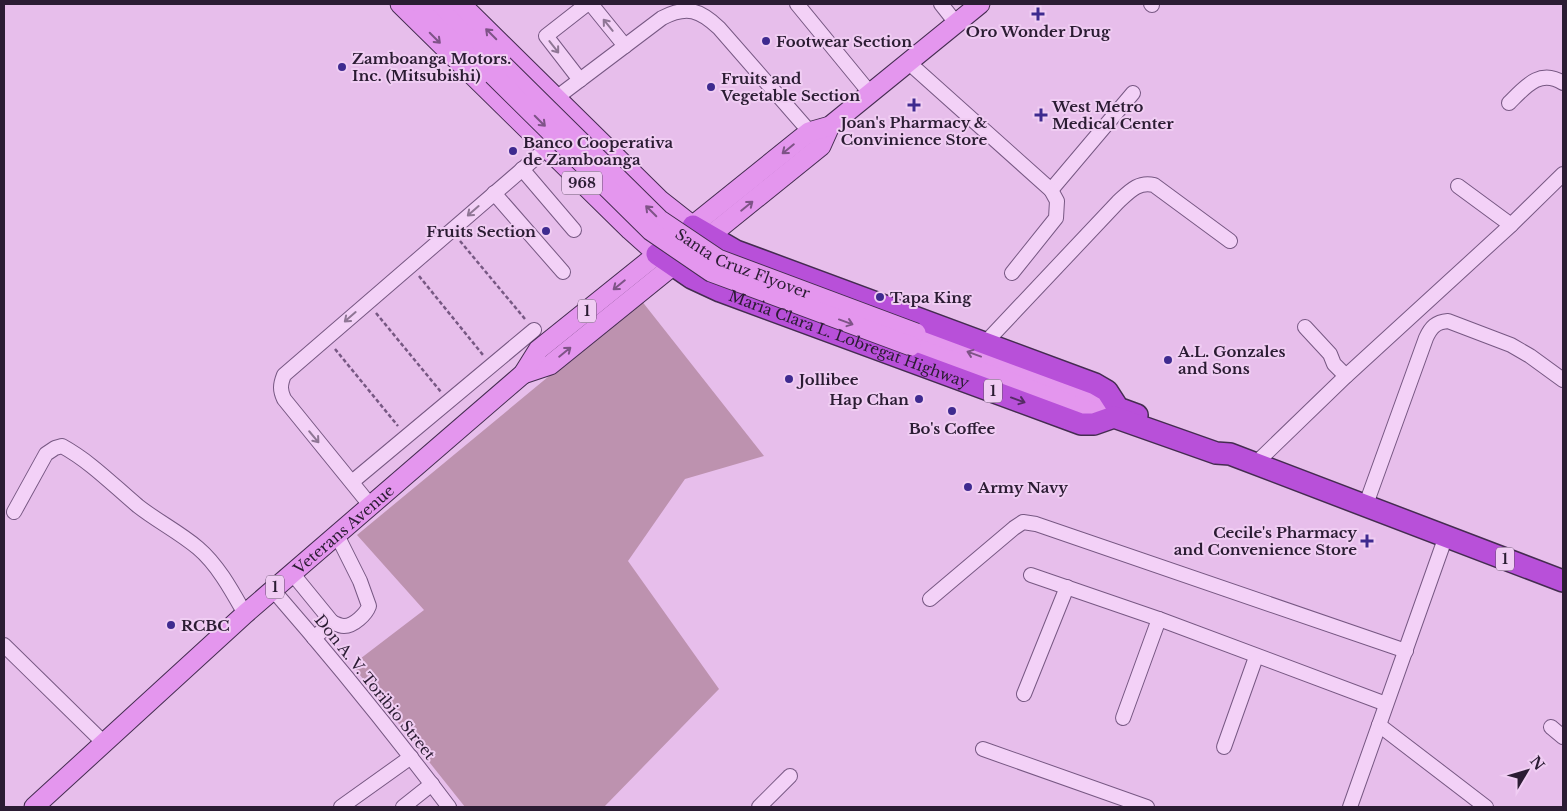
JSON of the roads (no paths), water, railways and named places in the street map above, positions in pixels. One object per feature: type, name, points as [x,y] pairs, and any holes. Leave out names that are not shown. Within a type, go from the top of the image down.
[{"type":"highway","points":[[701,231],[736,251],[1095,384],[1106,391],[1116,413],[1216,453],[1242,459]]},
{"type":"highway","points":[[740,298],[755,258]]},
{"type":"highway","name":"Maria Clara L. Lobregat Highway","points":[[665,260],[704,285],[1081,424],[1094,424],[1116,413]]},
{"type":"highway","points":[[807,322],[821,282]]},
{"type":"highway","points":[[873,347],[888,307]]},
{"type":"highway","name":"1","points":[[1242,459],[1563,582]]},
{"type":"main road","name":"968","points":[[400,4],[561,163],[665,260]]},
{"type":"main road","name":"Santa Cruz Flyover","points":[[421,4],[498,70]]},
{"type":"main road","name":"Santa Cruz Flyover","points":[[441,4],[498,70],[651,231],[711,272],[914,339],[1086,410],[1116,413]]},
{"type":"main road","name":"968","points":[[461,4],[660,200],[701,231]]},
{"type":"main road","points":[[701,231],[980,4]]},
{"type":"main road","points":[[509,111],[539,81]]},
{"type":"main road","points":[[561,163],[591,132]]},
{"type":"main road","points":[[614,214],[644,184]]},
{"type":"main road","name":"1","points":[[665,260],[701,231]]},
{"type":"main road","name":"Veterans Avenue","points":[[34,807],[245,614],[523,374],[538,350],[665,260]]},
{"type":"street","points":[[580,80],[546,36],[586,4]]},
{"type":"street","points":[[591,4],[625,46]]},
{"type":"street","points":[[797,4],[870,94]]},
{"type":"street","points":[[941,4],[956,23]]},
{"type":"street","points":[[556,98],[662,18],[673,12],[694,10],[711,20],[719,28],[815,139]]},
{"type":"street","points":[[908,62],[1051,190],[1057,202],[1056,218],[1012,273]]},
{"type":"street","points":[[1509,103],[1526,85],[1540,78],[1554,77],[1563,83]]},
{"type":"street","points":[[1051,190],[1133,93]]},
{"type":"street","points":[[370,505],[293,411],[280,390],[284,375],[547,148]]},
{"type":"street","points":[[522,169],[574,230]]},
{"type":"street","points":[[1242,459],[1346,376],[1511,225],[1563,174]]},
{"type":"street","points":[[986,343],[1118,202],[1140,184],[1154,185],[1230,242]]},
{"type":"street","points":[[1458,186],[1511,225]]},
{"type":"street","points":[[494,193],[563,272]]},
{"type":"street","points":[[1366,507],[1426,338],[1430,331],[1440,322],[1448,322],[1511,345],[1563,380]]},
{"type":"street","points":[[1305,327],[1330,354],[1334,364],[1346,376]]},
{"type":"street","points":[[352,482],[534,330]]},
{"type":"street","points":[[14,512],[46,454],[62,446],[75,453],[106,477],[147,513],[183,536],[199,549],[217,570],[245,614]]},
{"type":"street","points":[[930,599],[1023,522],[1036,524],[1406,651]]},
{"type":"street","points":[[292,573],[332,622],[344,626],[354,623],[367,611],[369,606],[360,581],[336,535]]},
{"type":"street","points":[[1350,807],[1446,536]]},
{"type":"street","points":[[1031,575],[1386,704]]},
{"type":"street","points":[[1024,694],[1067,587]]},
{"type":"street","name":"Don A. V. Toribio Street","points":[[273,590],[450,807]]},
{"type":"street","points":[[1123,718],[1159,620]]},
{"type":"street","points":[[314,638],[332,622]]},
{"type":"street","points":[[4,645],[104,744]]},
{"type":"street","points":[[1224,747],[1256,656]]},
{"type":"street","points":[[1379,725],[1486,807]]},
{"type":"street","points":[[1551,727],[1563,738]]},
{"type":"street","points":[[983,749],[1147,807]]},
{"type":"street","points":[[341,807],[411,757]]},
{"type":"street","points":[[759,807],[790,776]]},
{"type":"street","points":[[403,807],[432,784]]},
{"type":"place","name":"Oro Wonder Drug","points":[[1038,14]]},
{"type":"place","name":"Footwear Section","points":[[766,41]]},
{"type":"place","name":"Zamboanga Motors. Inc. (Mitsubishi)","points":[[342,67]]},
{"type":"place","name":"Fruits and Vegetable Section","points":[[711,87]]},
{"type":"place","name":"Joan's Pharmacy & Convinience Store","points":[[914,105]]},
{"type":"place","name":"West Metro Medical Center","points":[[1041,115]]},
{"type":"place","name":"Banco Cooperativa de Zamboanga","points":[[513,151]]},
{"type":"place","name":"Fruits Section","points":[[546,231]]},
{"type":"place","name":"Tapa King","points":[[880,297]]},
{"type":"place","name":"A.L. Gonzales and Sons","points":[[1168,360]]},
{"type":"place","name":"Jollibee","points":[[789,379]]},
{"type":"place","name":"Hap Chan","points":[[919,399]]},
{"type":"place","name":"Bo's Coffee","points":[[952,411]]},
{"type":"place","name":"Army Navy","points":[[968,487]]},
{"type":"place","name":"Cecile's Pharmacy and Convenience Store","points":[[1367,541]]},
{"type":"place","name":"RCBC","points":[[171,625]]}]
